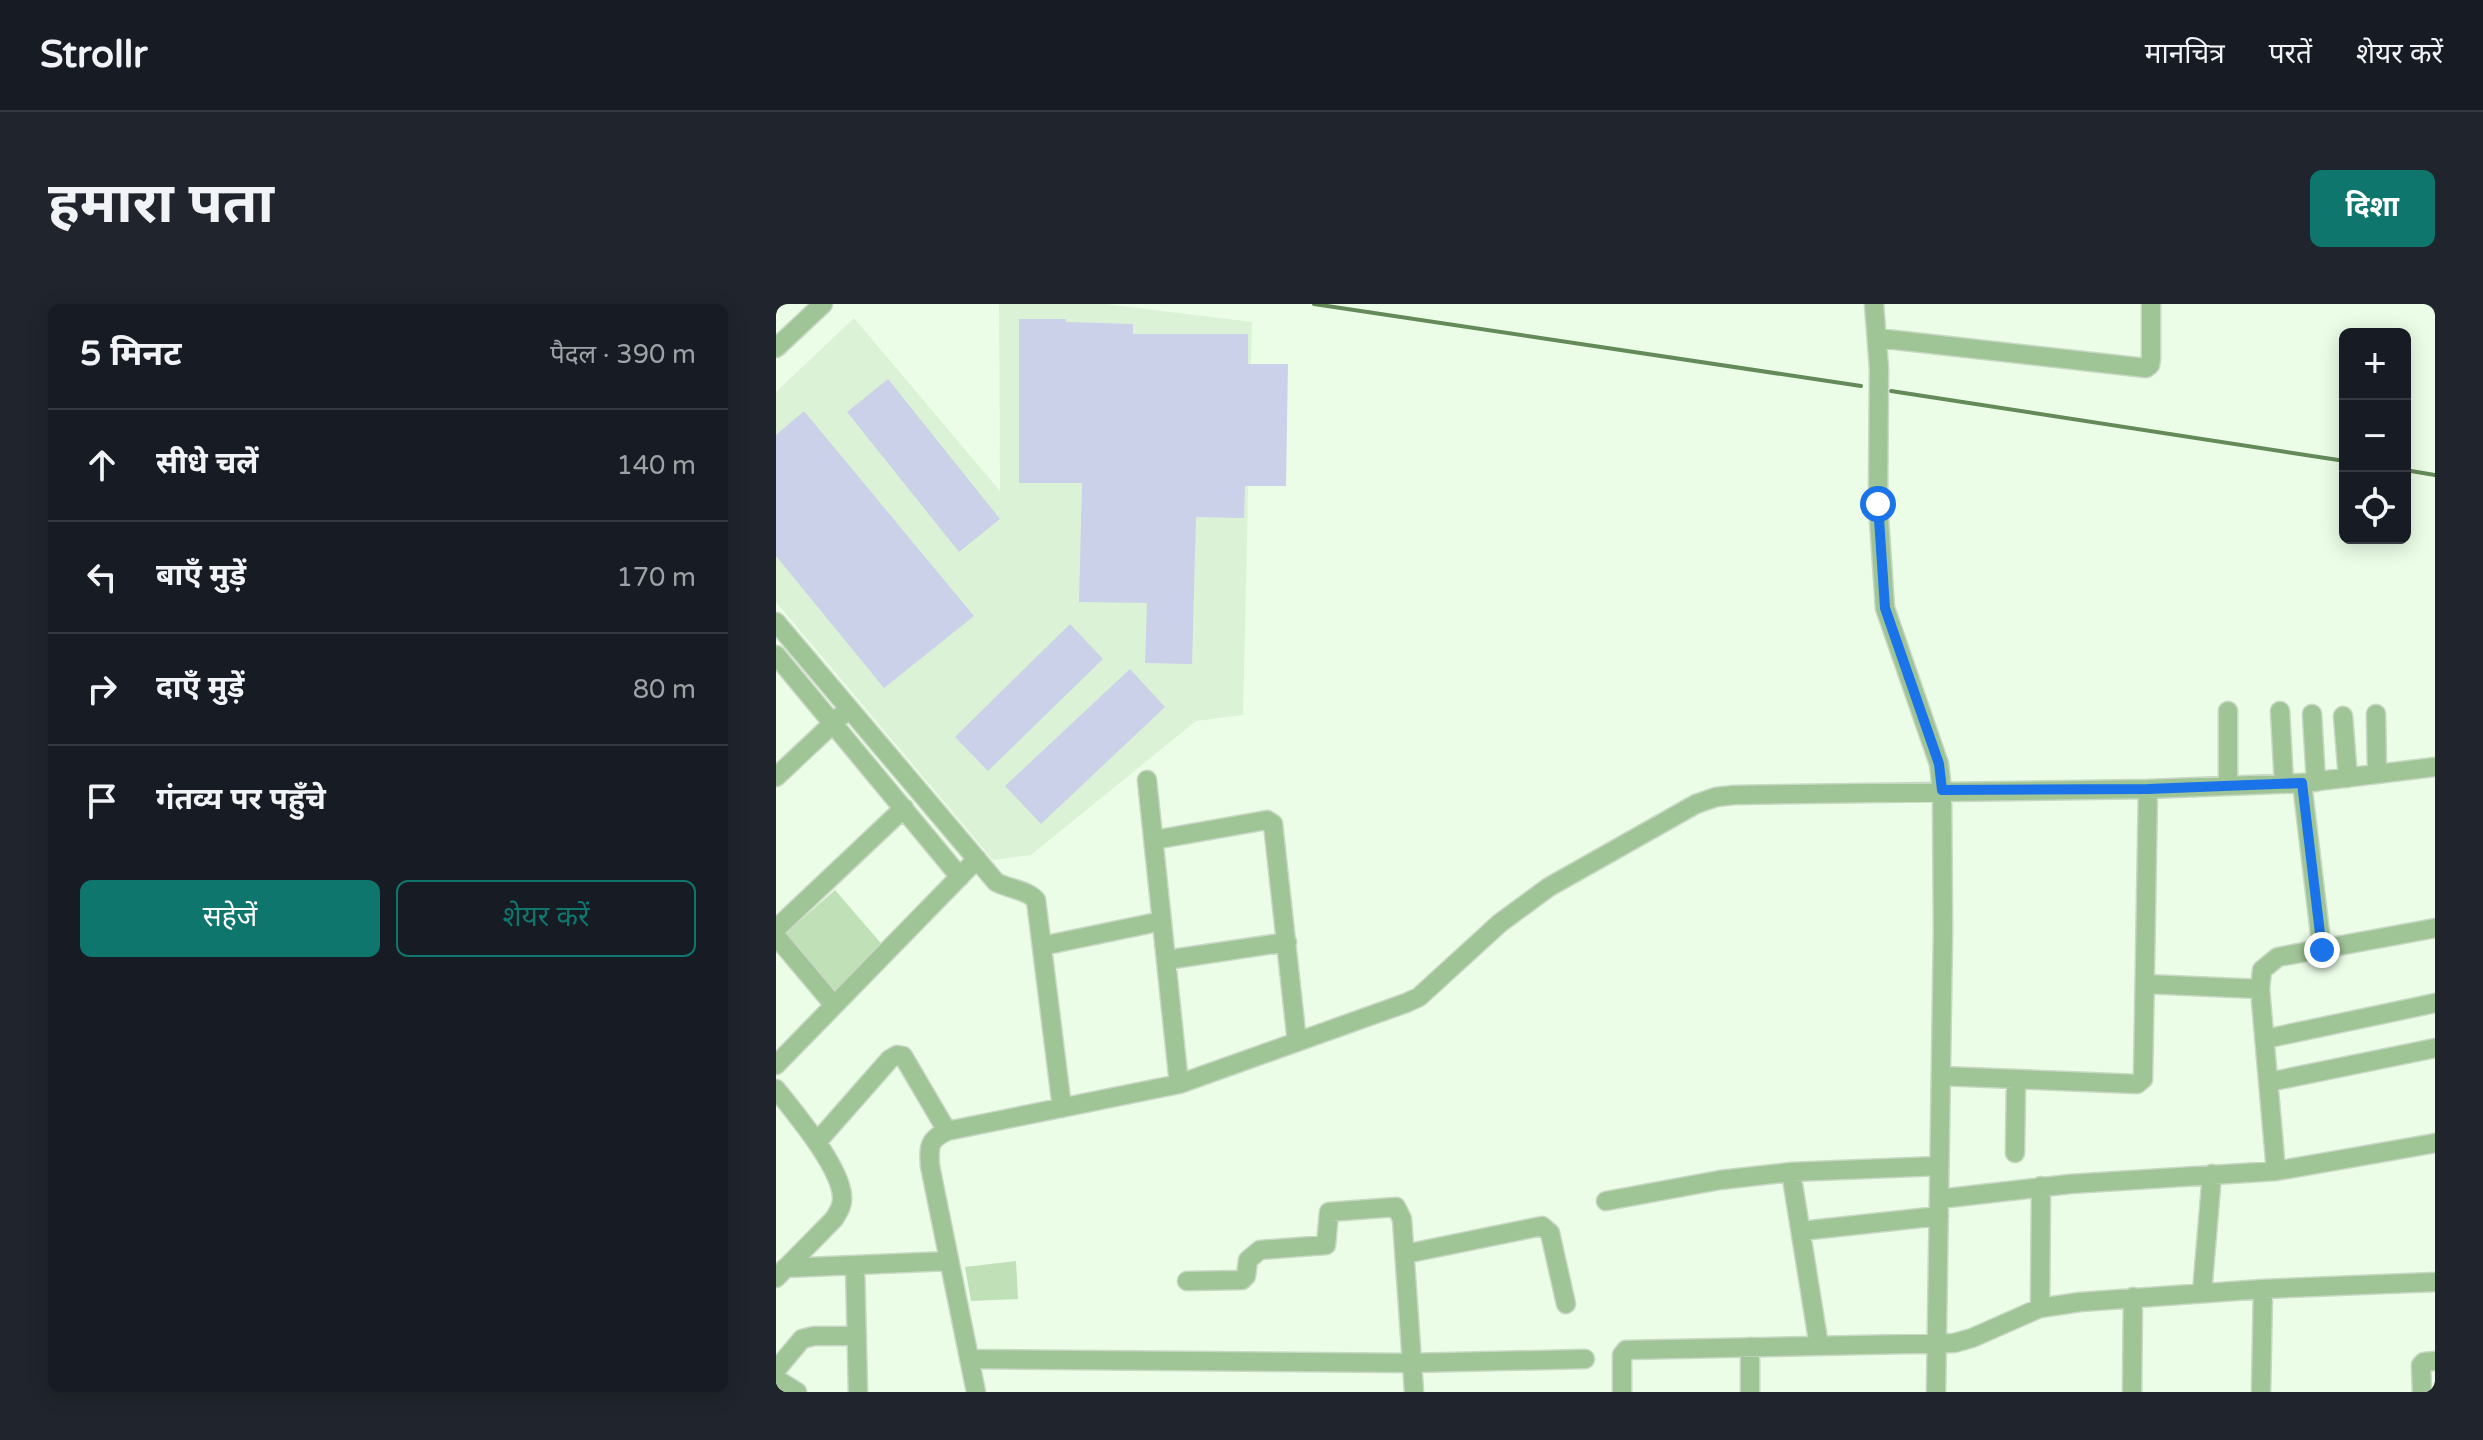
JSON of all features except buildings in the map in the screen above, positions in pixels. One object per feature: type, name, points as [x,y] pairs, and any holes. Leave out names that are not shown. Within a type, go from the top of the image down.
[{"type":"street","points":[[776,348],[823,304]]},
{"type":"street","points":[[1874,304],[1879,368],[1878,504],[1885,608],[1939,764],[1942,790],[1936,1392]]},
{"type":"street","points":[[1877,338],[2146,368],[2151,359],[2151,304]]},
{"type":"street","points":[[776,622],[996,882],[1008,889],[1028,893],[1036,900],[1062,1108]]},
{"type":"street","points":[[776,655],[960,877]]},
{"type":"street","points":[[776,777],[835,723],[848,706]]},
{"type":"street","points":[[2228,711],[2228,786]]},
{"type":"street","points":[[2280,711],[2301,783],[2322,950]]},
{"type":"street","points":[[2301,783],[2312,714]]},
{"type":"street","points":[[2376,714],[2377,774]]},
{"type":"street","points":[[2343,716],[2348,778]]},
{"type":"street","points":[[976,1392],[930,1166],[929,1147],[935,1136],[1179,1084],[1419,997],[1520,906],[1696,804],[1734,795],[2148,789],[2301,783],[2435,767]]},
{"type":"street","points":[[1147,780],[1179,1084]]},
{"type":"street","points":[[1941,1076],[2137,1084],[2143,1079],[2148,789]]},
{"type":"street","points":[[776,929],[904,808]]},
{"type":"street","points":[[1154,840],[1271,821],[1297,1042]]},
{"type":"street","points":[[776,1065],[977,859]]},
{"type":"street","points":[[1042,946],[1162,921]]},
{"type":"street","points":[[2276,1171],[2260,989],[2262,970],[2278,957],[2435,928]]},
{"type":"street","points":[[776,936],[834,1005]]},
{"type":"street","points":[[1166,960],[1287,942]]},
{"type":"street","points":[[2145,984],[2260,989]]},
{"type":"street","points":[[2265,1039],[2435,1003]]},
{"type":"street","points":[[2269,1082],[2435,1048]]},
{"type":"street","points":[[817,1142],[890,1059],[897,1055],[903,1056],[947,1131]]},
{"type":"street","points":[[2015,1153],[2016,1079]]},
{"type":"street","points":[[776,1089],[817,1142],[839,1183],[842,1196],[841,1209],[781,1273]]},
{"type":"street","points":[[1801,1231],[2041,1186],[2276,1171],[2435,1143]]},
{"type":"street","points":[[1606,1201],[1720,1180],[1791,1172],[1939,1166]]},
{"type":"street","points":[[1791,1172],[1819,1346]]},
{"type":"street","points":[[2202,1293],[2212,1174]]},
{"type":"street","points":[[2040,1308],[2041,1186]]},
{"type":"street","points":[[1187,1281],[1242,1280],[1246,1276],[1248,1260],[1260,1250],[1326,1245],[1327,1213],[1331,1211],[1396,1207],[1402,1219],[1414,1392]]},
{"type":"street","points":[[1405,1254],[1542,1226],[1550,1233],[1566,1304]]},
{"type":"street","points":[[781,1273],[855,1265],[949,1261]]},
{"type":"street","points":[[855,1265],[858,1392]]},
{"type":"street","points":[[1622,1392],[1622,1355],[1626,1350],[1937,1344],[1972,1338],[2040,1308],[2133,1297],[2435,1282]]},
{"type":"street","points":[[2261,1392],[2263,1289]]},
{"type":"street","points":[[2132,1392],[2133,1297]]},
{"type":"street","points":[[776,1370],[802,1339],[857,1336]]},
{"type":"street","points":[[1750,1347],[1750,1392]]},
{"type":"street","points":[[969,1359],[1410,1363],[1585,1359]]},
{"type":"street","points":[[2422,1392],[2421,1365],[2435,1361]]},
{"type":"shaded area","points":[[999,304],[1106,304],[1252,322],[1243,715],[1196,721],[1031,855],[993,860],[776,602],[776,392],[854,318],[1000,491]]},
{"type":"shaded area","points":[[835,890],[885,948],[835,993],[784,935]]},
{"type":"shaded area","points":[[1016,1261],[1018,1299],[971,1301],[965,1267]]},
{"type":"waterway","points":[[1314,304],[1861,386]]},
{"type":"waterway","points":[[1891,391],[2339,460]]},
{"type":"waterway","points":[[2411,471],[2435,475]]},
{"type":"route","points":[[1878,504],[1885,608],[1939,764],[1942,790],[2148,789],[2302,783],[2322,950]]}]
